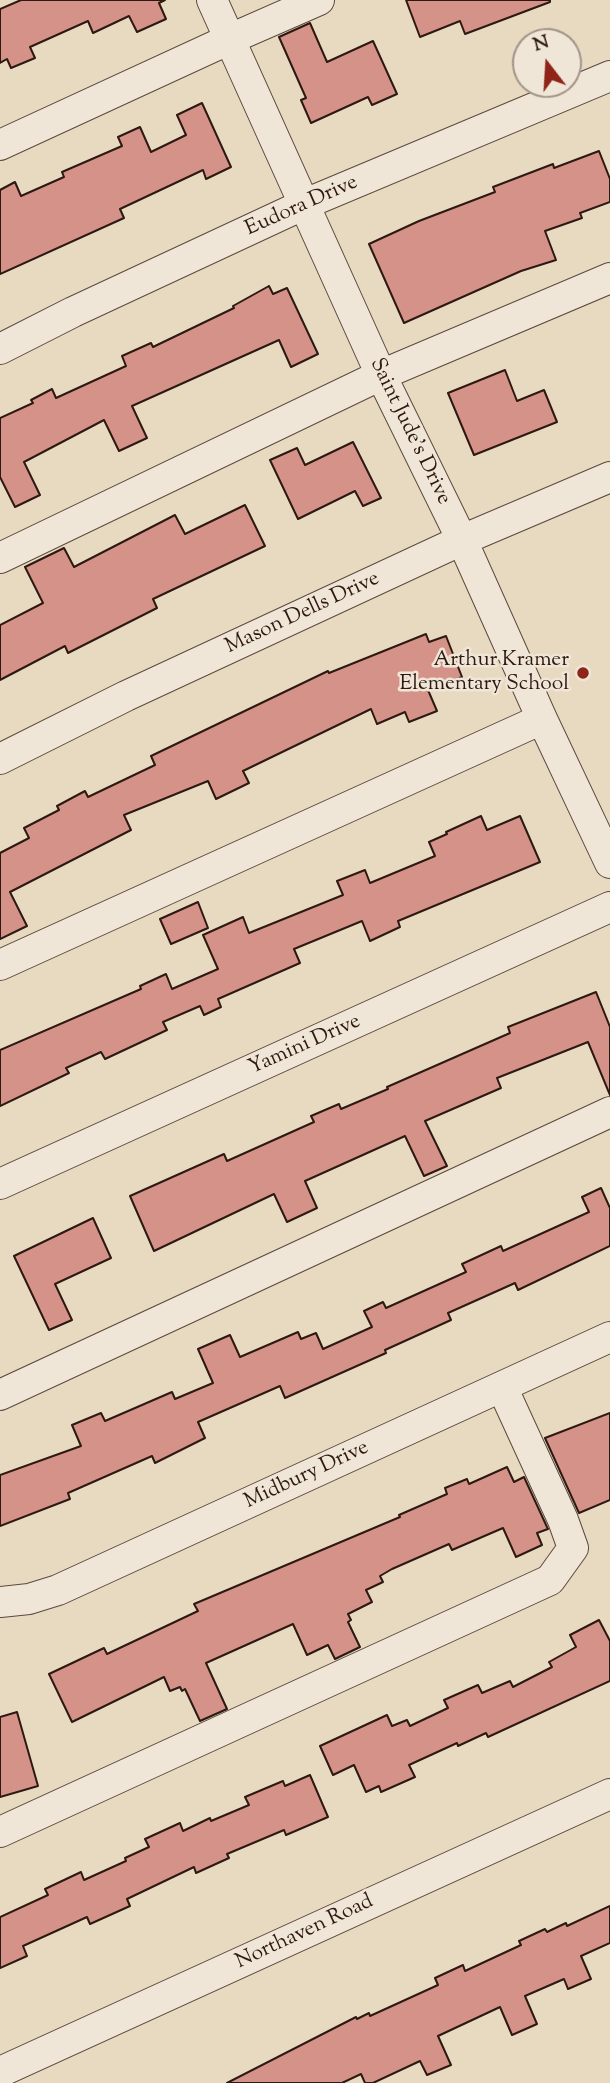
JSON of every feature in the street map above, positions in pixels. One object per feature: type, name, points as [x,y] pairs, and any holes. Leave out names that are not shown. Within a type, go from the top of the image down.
[{"type":"street","name":"Saint Jude's Drive","points":[[212,0],[381,375],[462,540],[610,863]]},
{"type":"street","points":[[0,145],[230,38],[320,0]]},
{"type":"street","name":"Eudora Drive","points":[[0,349],[305,204],[610,76]]},
{"type":"street","points":[[0,558],[381,375],[610,278]]},
{"type":"street","name":"Mason Dells Drive","points":[[0,759],[126,696],[462,540],[610,477]]},
{"type":"street","points":[[0,965],[542,719]]},
{"type":"street","name":"Yamini Drive","points":[[0,1184],[610,907]]},
{"type":"street","points":[[0,1395],[610,1112]]},
{"type":"street","name":"Midbury Drive","points":[[0,1602],[29,1599],[58,1590],[610,1337]]},
{"type":"street","points":[[0,1832],[551,1580],[573,1548],[564,1521],[502,1387]]},
{"type":"street","name":"Northaven Road","points":[[0,2072],[610,1794]]},
{"type":"building","points":[[21,0],[165,0],[159,3],[166,19],[137,32],[129,16],[93,33],[88,21],[30,47],[35,58],[11,68],[7,59],[0,63],[0,9]]},
{"type":"building","points":[[406,0],[550,2],[465,34],[460,21],[420,37]]},
{"type":"building","points":[[310,23],[327,62],[373,41],[397,94],[372,105],[368,97],[311,123],[301,100],[306,98],[279,37]]},
{"type":"building","points":[[202,103],[231,167],[206,179],[203,170],[120,209],[124,218],[0,274],[0,190],[15,182],[21,196],[64,177],[62,172],[122,146],[118,137],[140,127],[151,152],[186,135],[177,115]]},
{"type":"building","points":[[599,151],[610,179],[610,202],[580,213],[582,218],[545,231],[556,260],[521,271],[404,323],[369,244],[419,221],[495,192],[493,187],[553,164],[554,168]]},
{"type":"building","points":[[269,286],[273,294],[287,288],[318,354],[291,367],[279,340],[132,406],[147,438],[119,451],[104,420],[24,462],[40,495],[15,507],[0,477],[0,418],[33,403],[31,400],[52,389],[56,398],[126,366],[122,356],[151,343],[153,347],[234,308],[233,306]]},
{"type":"building","points":[[505,370],[517,401],[544,390],[557,422],[474,455],[448,393]]},
{"type":"building","points":[[353,442],[381,498],[363,506],[355,491],[298,519],[270,460],[297,448],[305,465]]},
{"type":"building","points":[[245,505],[265,546],[153,599],[157,608],[68,653],[65,646],[0,680],[0,625],[43,603],[25,567],[64,548],[74,567],[175,515],[185,534]]},
{"type":"building","points":[[426,634],[429,642],[446,636],[462,677],[428,690],[437,711],[409,722],[405,712],[377,724],[371,709],[243,771],[249,783],[216,799],[208,781],[124,815],[131,830],[10,892],[27,926],[0,939],[0,853],[29,838],[24,828],[59,810],[57,806],[85,791],[88,797],[155,765],[151,756],[328,671],[329,673]]},
{"type":"building","points":[[481,816],[487,830],[520,816],[540,862],[398,921],[400,927],[370,941],[362,921],[294,949],[300,963],[218,999],[221,1007],[204,1015],[200,1006],[163,1022],[167,1030],[105,1059],[101,1052],[66,1068],[69,1073],[0,1106],[0,1050],[141,989],[140,986],[166,974],[172,989],[218,969],[203,935],[243,917],[249,933],[343,895],[337,881],[365,870],[370,883],[435,856],[429,842]]},
{"type":"building","points":[[198,902],[208,928],[171,944],[160,919]]},
{"type":"building","points":[[596,992],[610,1027],[610,1095],[588,1042],[497,1078],[501,1088],[425,1121],[447,1166],[424,1176],[405,1136],[305,1181],[317,1208],[287,1222],[274,1194],[154,1251],[130,1196],[224,1154],[227,1161],[314,1122],[311,1116],[339,1104],[341,1109],[388,1089],[387,1087],[510,1033],[508,1027]]},
{"type":"building","points":[[601,1188],[610,1208],[610,1246],[518,1290],[515,1283],[448,1313],[451,1320],[385,1350],[386,1353],[285,1398],[280,1386],[198,1422],[205,1438],[155,1463],[152,1456],[68,1493],[70,1499],[0,1526],[0,1475],[81,1446],[72,1425],[101,1413],[105,1421],[172,1392],[175,1399],[213,1383],[198,1349],[230,1335],[240,1357],[298,1332],[301,1339],[316,1333],[323,1349],[372,1327],[364,1311],[383,1302],[386,1308],[466,1272],[462,1264],[501,1246],[503,1251],[589,1212],[582,1197]]},
{"type":"building","points":[[93,1218],[111,1258],[55,1284],[72,1320],[49,1330],[14,1256]]},
{"type":"building","points":[[610,1413],[610,1500],[579,1513],[545,1438]]},
{"type":"building","points":[[507,1467],[514,1482],[524,1477],[548,1529],[537,1533],[542,1545],[516,1557],[503,1528],[452,1550],[449,1544],[392,1569],[380,1576],[383,1582],[366,1590],[372,1602],[348,1614],[351,1620],[348,1622],[360,1647],[335,1659],[328,1645],[307,1655],[293,1624],[206,1663],[227,1709],[200,1721],[185,1689],[182,1691],[180,1687],[170,1691],[164,1677],[72,1722],[49,1674],[104,1648],[107,1654],[198,1611],[194,1604],[400,1517],[399,1515],[447,1494],[445,1488],[467,1479],[469,1484]]},
{"type":"building","points":[[599,1620],[610,1641],[610,1681],[488,1737],[486,1733],[458,1746],[457,1743],[409,1765],[415,1777],[381,1792],[379,1786],[366,1792],[354,1765],[333,1775],[320,1746],[387,1715],[392,1726],[407,1720],[410,1726],[448,1708],[444,1700],[478,1685],[482,1693],[510,1681],[513,1687],[552,1667],[549,1662],[576,1647],[570,1635]]},
{"type":"building","points":[[17,1712],[38,1786],[0,1797],[0,1717]]},
{"type":"building","points":[[310,1775],[328,1817],[286,1835],[284,1830],[227,1854],[229,1858],[196,1873],[194,1867],[127,1899],[130,1906],[90,1924],[87,1917],[23,1946],[27,1956],[0,1968],[0,1917],[48,1895],[45,1889],[81,1872],[84,1880],[126,1861],[125,1858],[149,1847],[145,1839],[180,1823],[183,1831],[210,1818],[211,1821],[249,1805],[245,1797],[283,1781],[285,1786]]},
{"type":"building","points":[[610,1906],[610,1943],[581,1956],[591,1979],[568,1989],[564,1979],[525,1996],[537,2024],[512,2035],[500,2007],[438,2036],[451,2065],[427,2075],[420,2061],[373,2083],[365,2083],[361,2074],[342,2083],[227,2083],[356,2017],[357,2019],[369,2013],[370,2016],[438,1985],[435,1978],[463,1965],[465,1971],[521,1945],[519,1941],[545,1929],[547,1932],[566,1923],[567,1926]]},
{"type":"place","name":"Arthur Kramer Elementary School","points":[[583,673]]}]
